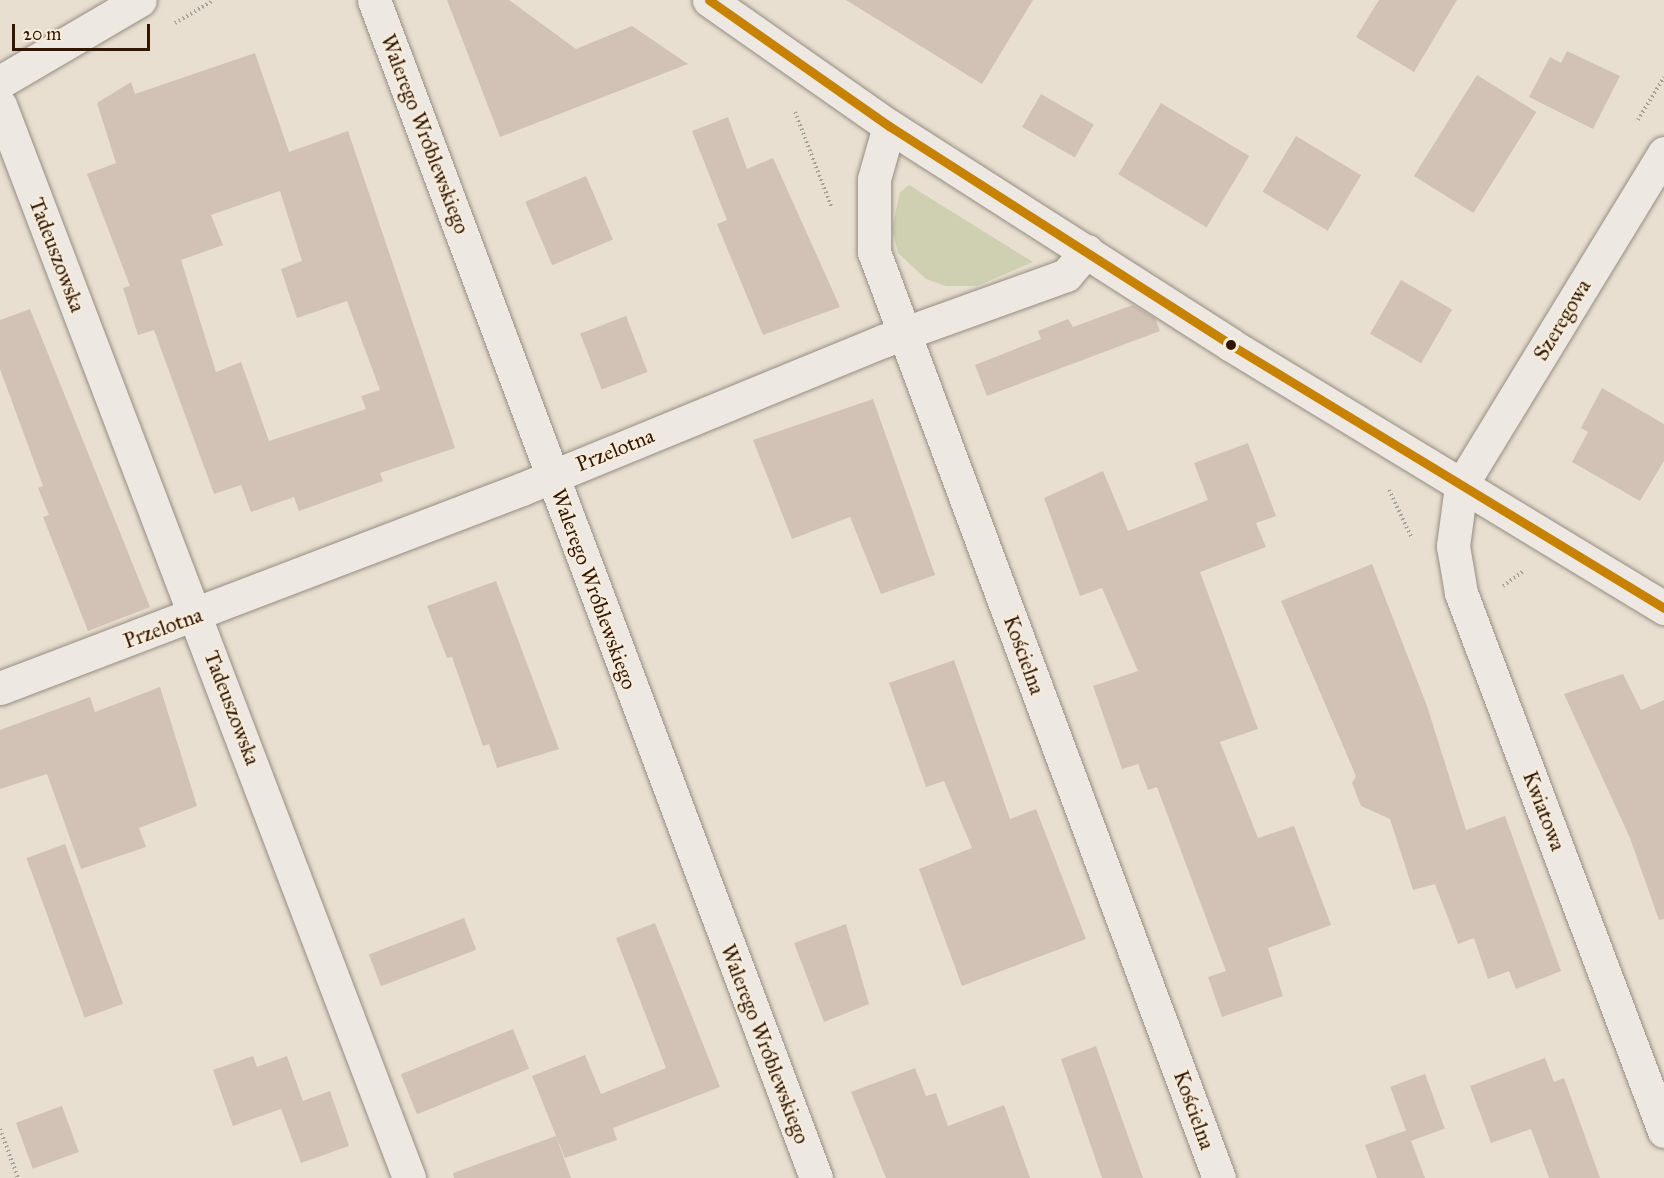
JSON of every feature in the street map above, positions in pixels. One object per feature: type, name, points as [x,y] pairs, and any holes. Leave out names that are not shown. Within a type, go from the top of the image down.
[{"type":"street","points":[[0,82],[140,0]]},
{"type":"street","name":"Walerego Wróblewskiego","points":[[374,0],[816,1178]]},
{"type":"street","points":[[709,0],[889,126],[1461,486],[1664,608]]},
{"type":"street","name":"Tadeuszowska","points":[[0,105],[197,616],[408,1178]]},
{"type":"street","name":"Kościelna","points":[[889,126],[870,217],[874,252],[1219,1178]]},
{"type":"street","name":"Szeregowa","points":[[1461,486],[1664,153]]},
{"type":"street","name":"Przelotna","points":[[0,688],[197,616],[553,476],[905,333],[1066,275],[1087,251]]},
{"type":"street","name":"Kwiatowa","points":[[1461,486],[1453,546],[1461,593],[1664,1131]]},
{"type":"path","points":[[1634,128],[1664,77]]},
{"type":"path","points":[[1385,483],[1413,543]]},
{"type":"path","points":[[1498,590],[1528,569],[1535,573]]},
{"type":"path","points":[[0,1129],[18,1178]]},
{"type":"green space","points":[[909,185],[1033,262],[977,286],[946,286],[926,279],[898,253],[892,228],[900,192]]},
{"type":"building","points":[[447,0],[509,0],[576,49],[632,26],[688,64],[500,137]]},
{"type":"building","points":[[846,0],[1033,0],[982,84]]},
{"type":"building","points":[[1379,0],[1457,0],[1414,72],[1356,37]]},
{"type":"building","points":[[1567,51],[1620,76],[1593,129],[1529,97],[1550,57],[1561,63]]},
{"type":"building","points":[[255,53],[289,152],[348,131],[455,448],[380,473],[383,481],[299,511],[294,497],[251,512],[241,485],[214,494],[154,330],[138,335],[123,288],[130,286],[87,174],[116,163],[97,103],[131,82],[135,94]],"holes":[[[280,191],[302,261],[281,269],[297,318],[347,301],[380,390],[361,396],[366,409],[269,441],[241,362],[216,372],[181,260],[223,245],[211,215]]]},
{"type":"building","points":[[1477,75],[1536,112],[1473,213],[1414,176]]},
{"type":"building","points":[[1041,94],[1094,124],[1075,157],[1022,127]]},
{"type":"building","points":[[1161,103],[1249,156],[1207,227],[1118,174]]},
{"type":"building","points":[[728,117],[747,169],[773,158],[840,307],[763,335],[717,224],[727,220],[692,131]]},
{"type":"building","points":[[1296,136],[1361,175],[1328,231],[1263,192]]},
{"type":"building","points":[[586,176],[613,240],[552,265],[525,202]]},
{"type":"building","points":[[1401,280],[1452,310],[1421,363],[1370,334]]},
{"type":"building","points":[[1133,305],[1155,318],[1160,331],[987,396],[975,365],[1041,339],[1038,331],[1068,319],[1073,327]]},
{"type":"building","points":[[30,309],[150,607],[88,631],[43,517],[49,515],[38,488],[43,486],[0,369],[0,320]]},
{"type":"building","points":[[626,316],[648,372],[602,390],[580,334]]},
{"type":"building","points":[[1602,388],[1664,424],[1664,461],[1640,501],[1572,462],[1588,432],[1581,428]]},
{"type":"building","points":[[873,399],[935,575],[881,594],[850,517],[792,539],[753,440]]},
{"type":"building","points":[[1248,443],[1276,516],[1256,523],[1266,547],[1200,572],[1258,729],[1220,742],[1258,838],[1294,826],[1331,925],[1268,948],[1283,996],[1222,1017],[1208,977],[1226,971],[1157,787],[1148,790],[1138,764],[1122,769],[1093,686],[1138,671],[1102,588],[1080,596],[1044,498],[1103,471],[1128,531],[1208,500],[1194,463]]},
{"type":"building","points":[[1372,564],[1427,706],[1466,830],[1505,816],[1561,971],[1516,989],[1509,971],[1488,979],[1474,938],[1458,944],[1435,884],[1413,890],[1390,819],[1361,806],[1352,783],[1356,776],[1281,601]]},
{"type":"building","points":[[496,581],[559,749],[497,768],[489,744],[483,746],[452,657],[447,658],[427,606]]},
{"type":"building","points":[[954,660],[1010,819],[1036,809],[1086,939],[962,986],[919,869],[972,848],[944,781],[926,787],[889,683]]},
{"type":"building","points":[[1623,674],[1641,710],[1664,700],[1664,919],[1659,920],[1630,838],[1564,694]]},
{"type":"building","points":[[160,687],[197,806],[139,828],[146,847],[81,869],[47,774],[0,789],[0,730],[90,697],[95,712]]},
{"type":"building","points":[[65,844],[123,1004],[85,1018],[26,858]]},
{"type":"building","points":[[464,918],[476,950],[381,986],[369,955]]},
{"type":"building","points":[[655,923],[720,1087],[613,1128],[617,1140],[565,1158],[532,1076],[585,1055],[601,1094],[666,1068],[616,938]]},
{"type":"building","points":[[846,924],[869,1004],[824,1022],[794,943]]},
{"type":"building","points":[[513,1029],[529,1069],[417,1114],[401,1074]]},
{"type":"building","points":[[1096,1046],[1143,1178],[1102,1178],[1061,1059]]},
{"type":"building","points":[[253,1056],[257,1067],[287,1056],[303,1101],[330,1091],[349,1146],[301,1163],[281,1109],[233,1126],[213,1070]]},
{"type":"building","points":[[1545,1058],[1554,1082],[1564,1078],[1600,1178],[1549,1178],[1531,1129],[1491,1143],[1470,1086]]},
{"type":"building","points":[[915,1068],[926,1096],[936,1093],[948,1126],[1004,1105],[1030,1178],[886,1178],[851,1092]]},
{"type":"building","points":[[1425,1074],[1445,1129],[1410,1141],[1390,1087]]},
{"type":"building","points":[[62,1106],[79,1152],[33,1169],[16,1123]]},
{"type":"building","points":[[1407,1130],[1425,1178],[1377,1178],[1365,1145]]},
{"type":"building","points":[[556,1136],[571,1178],[454,1178],[453,1173]]},
{"type":"transit line","points":[[709,0],[889,126],[1231,345],[1664,608]]}]
